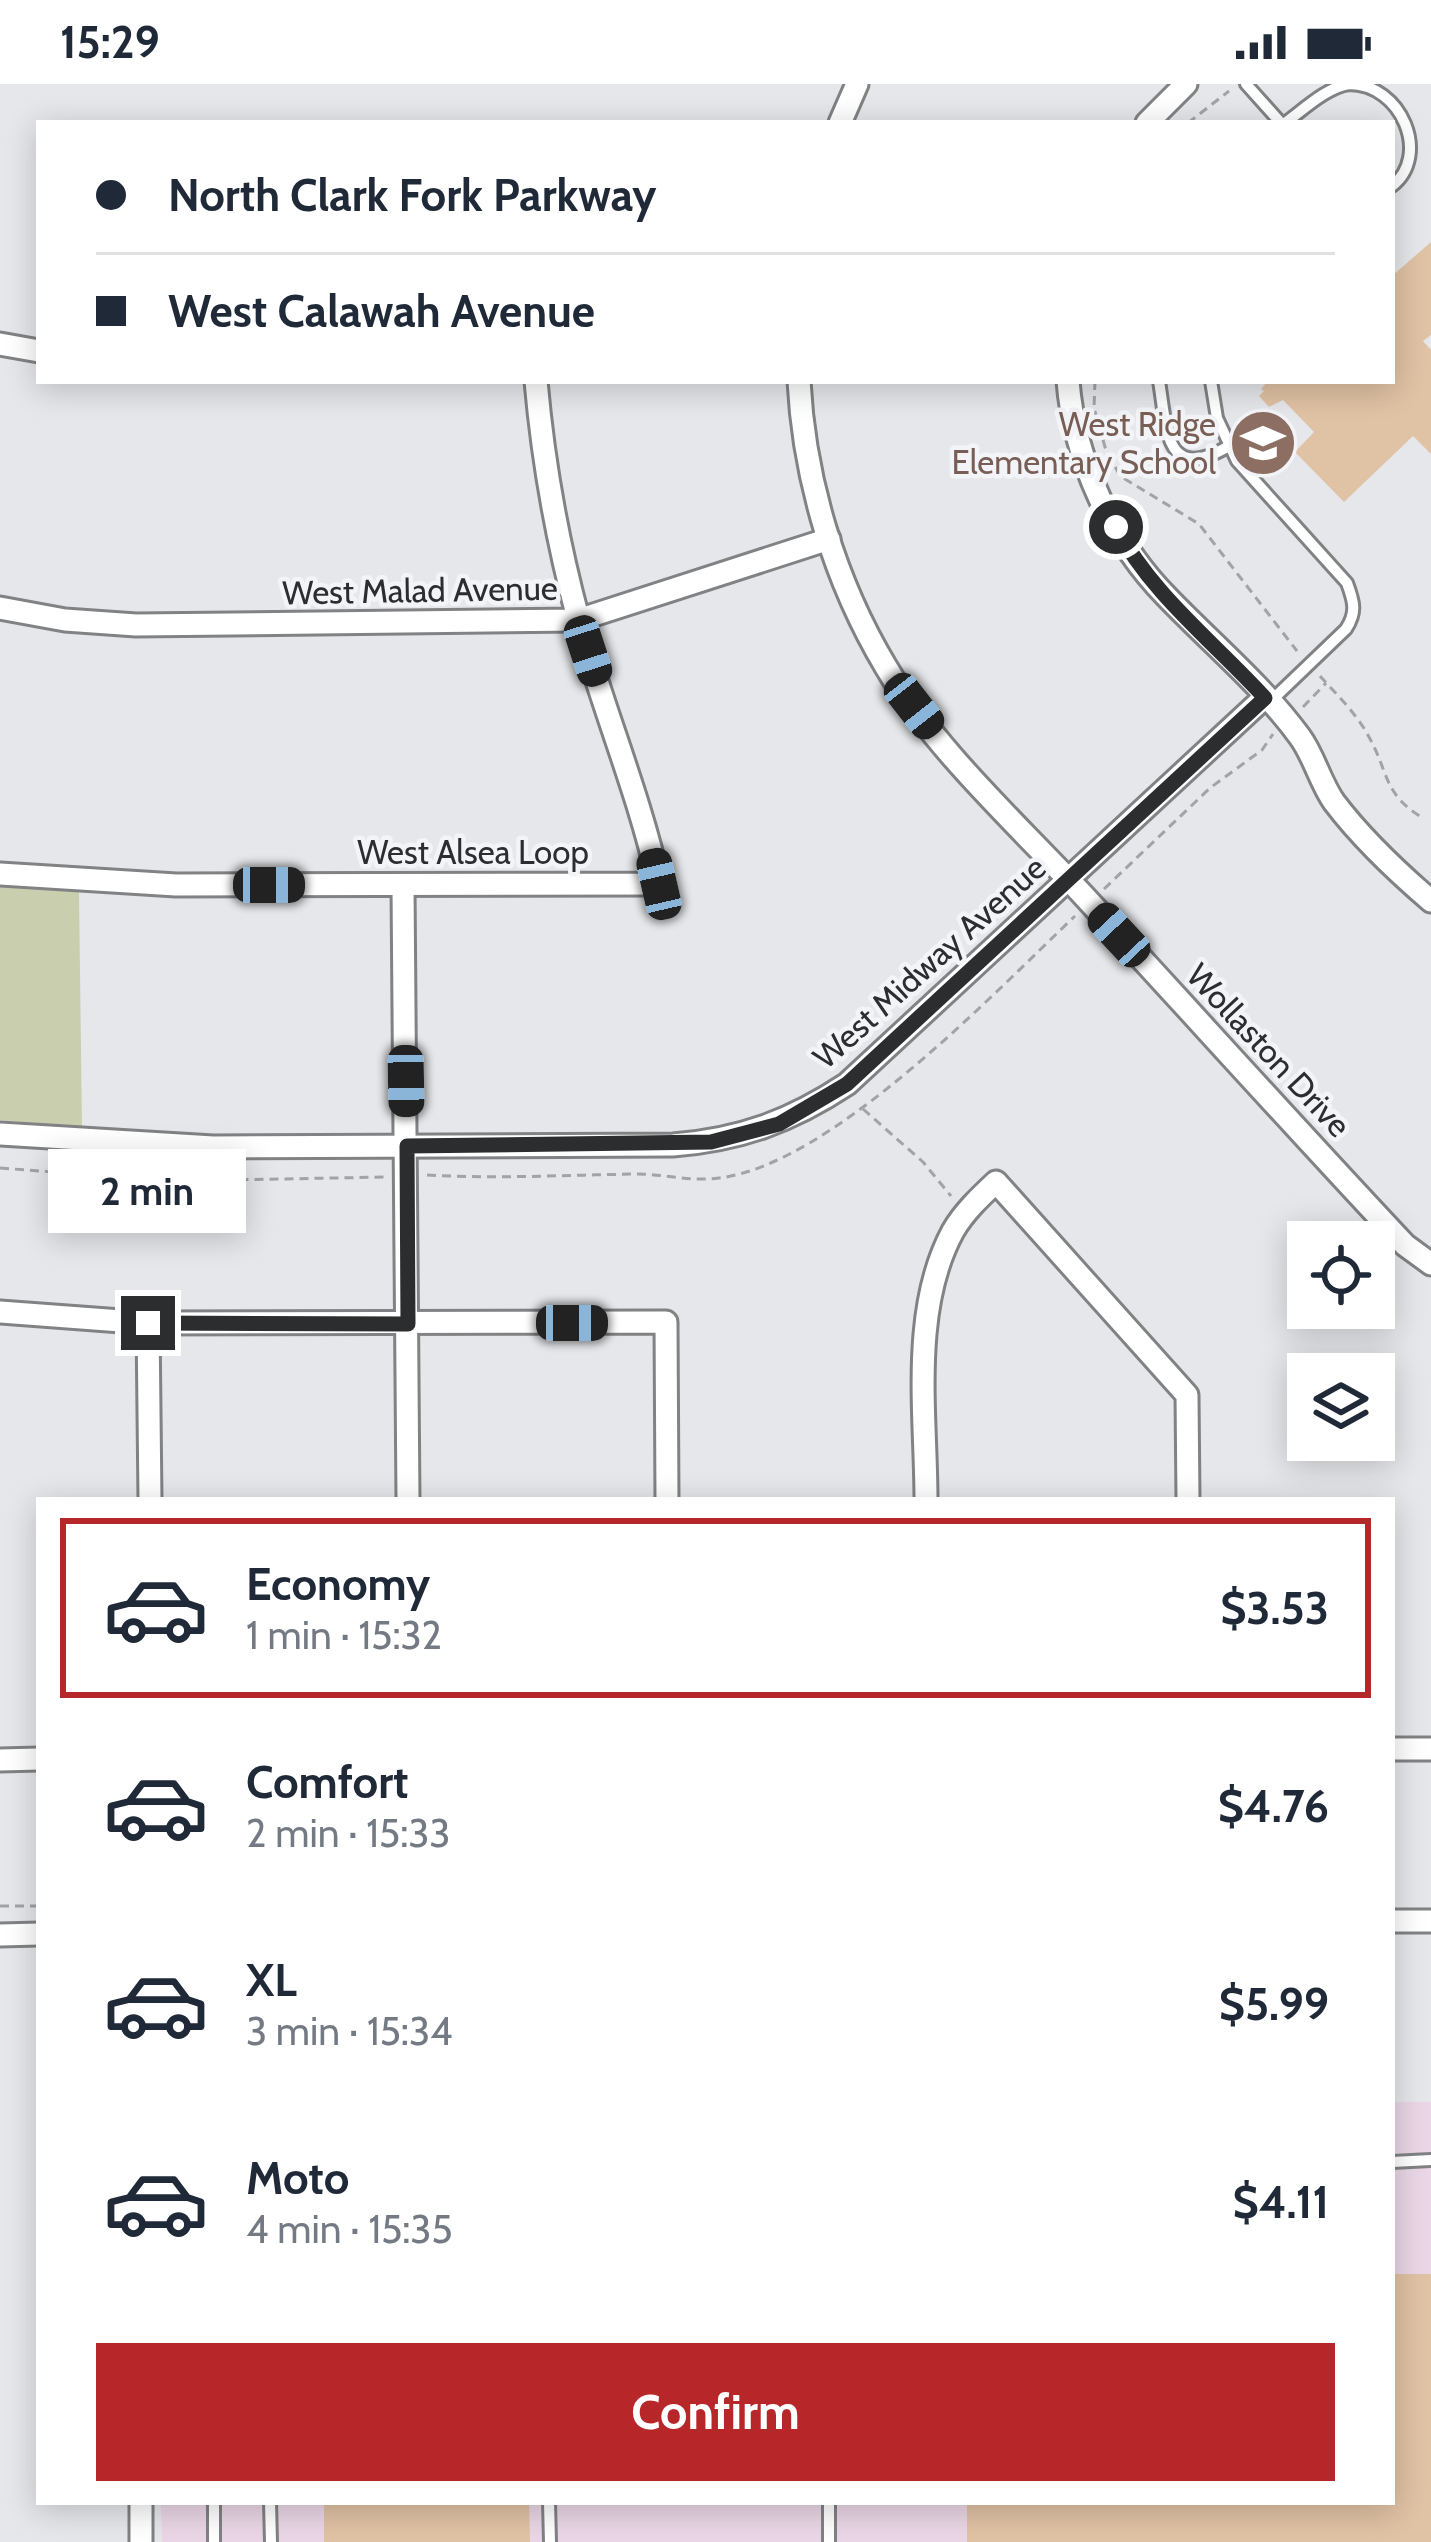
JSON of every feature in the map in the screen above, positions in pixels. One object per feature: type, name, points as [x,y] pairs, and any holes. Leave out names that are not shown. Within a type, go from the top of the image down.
[{"type":"street","points":[[841,120],[857,84]]},
{"type":"street","points":[[1150,120],[1186,84]]},
{"type":"street","points":[[0,344],[36,350]]},
{"type":"street","points":[[536,384],[545,470],[578,620]]},
{"type":"street","name":"Wollaston Drive","points":[[799,384],[806,450],[829,539],[887,670],[943,743],[1406,1245],[1431,1264]]},
{"type":"street","points":[[1069,384],[1083,452],[1128,551],[1302,739],[1332,800],[1394,869],[1431,901]]},
{"type":"street","name":"West Malad Avenue","points":[[0,608],[136,626],[578,620],[829,539]]},
{"type":"street","name":"West Alsea Loop","points":[[0,874],[176,884],[659,884],[578,620]]},
{"type":"street","name":"West Midway Avenue","points":[[0,1134],[163,1146],[673,1145],[711,1142],[779,1124],[847,1084],[1268,700]]},
{"type":"street","points":[[403,886],[408,1497]]},
{"type":"street","points":[[926,1497],[926,1326],[932,1289],[953,1230],[996,1182],[1187,1395],[1188,1497]]},
{"type":"street","points":[[0,1312],[148,1323],[666,1322],[667,1497]]},
{"type":"street","points":[[148,1323],[150,1497]]},
{"type":"street","points":[[1395,1749],[1431,1749]]},
{"type":"street","points":[[0,1760],[36,1760]]},
{"type":"street","points":[[1395,1921],[1431,1921]]},
{"type":"street","points":[[0,1935],[36,1934]]},
{"type":"street","points":[[141,2505],[141,2542]]},
{"type":"lane","points":[[1242,84],[1280,120]]},
{"type":"lane","points":[[1288,120],[1346,84],[1379,89],[1411,120],[1416,142],[1414,163],[1395,183]]},
{"type":"lane","points":[[1159,384],[1167,431],[1183,459],[1206,460],[1228,446]]},
{"type":"lane","points":[[1211,384],[1228,446],[1347,584],[1354,603],[1354,616],[1346,629],[1268,700]]},
{"type":"lane","points":[[1395,2162],[1431,2161]]},
{"type":"lane","points":[[214,2505],[214,2542]]},
{"type":"lane","points":[[270,2505],[272,2542]]},
{"type":"lane","points":[[550,2505],[550,2542]]},
{"type":"lane","points":[[829,2505],[830,2542]]},
{"type":"path","points":[[1192,120],[1242,84]]},
{"type":"path","points":[[1095,384],[1094,408],[1105,447],[1120,476],[1199,524],[1369,735],[1388,788],[1399,803],[1421,818]]},
{"type":"path","points":[[0,1168],[173,1181],[665,1174],[719,1178],[792,1151],[888,1090],[1210,788],[1262,750],[1326,683]]},
{"type":"path","points":[[862,1108],[923,1162],[951,1196]]},
{"type":"path","points":[[0,1906],[36,1906]]},
{"type":"shaded area","points":[[1395,2102],[1431,2102],[1431,2542],[162,2542],[161,2505],[1395,2505]]},
{"type":"green space","points":[[0,887],[79,892],[82,1128],[0,1120]]},
{"type":"building","points":[[1431,242],[1431,335],[1423,341],[1431,350],[1431,454],[1413,436],[1344,502],[1295,452],[1314,432],[1283,400],[1269,407],[1259,396],[1265,384],[1395,384],[1395,273]]},
{"type":"building","points":[[1395,2274],[1431,2274],[1431,2542],[967,2542],[967,2505],[1395,2505]]},
{"type":"building","points":[[324,2505],[529,2505],[530,2542],[324,2542]]},
{"type":"place","name":"West Ridge Elementary School","points":[[1263,443]]},
{"type":"route","points":[[148,1323],[408,1324],[407,1146],[711,1142],[779,1124],[847,1084],[1265,698],[1162,593],[1128,551],[1116,527]]}]
